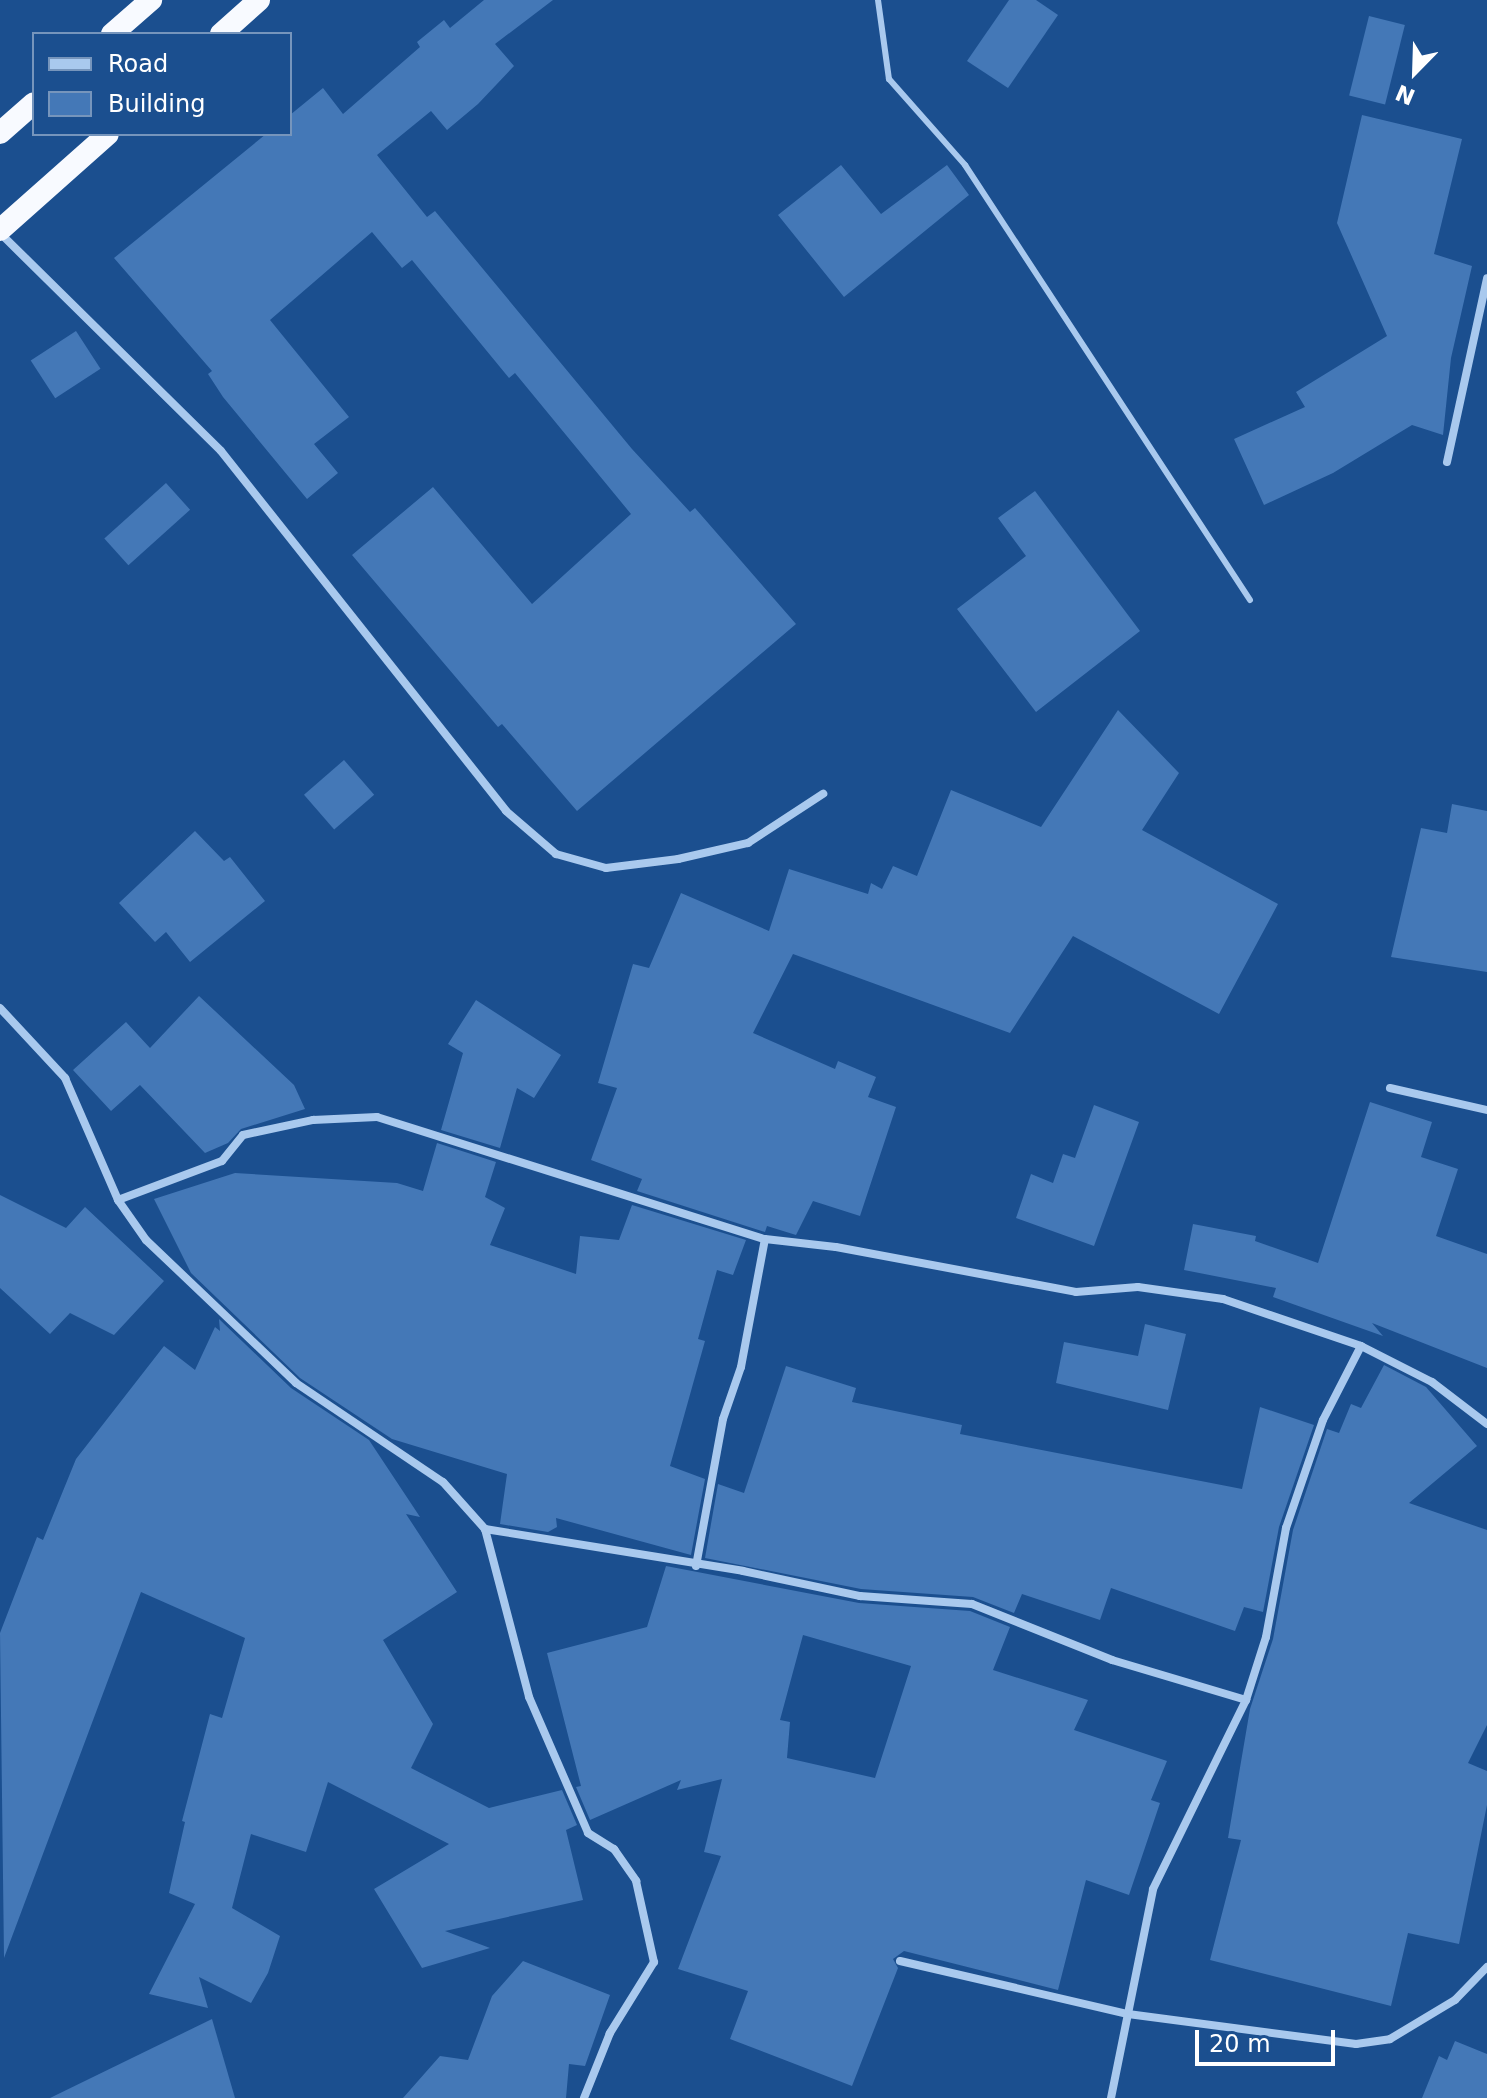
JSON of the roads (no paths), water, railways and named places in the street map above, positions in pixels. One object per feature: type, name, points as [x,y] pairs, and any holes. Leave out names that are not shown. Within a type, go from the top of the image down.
[{"type":"highway","points":[[114,32],[151,0]]},
{"type":"highway","points":[[223,32],[259,0]]},
{"type":"highway","points":[[0,133],[32,105]]},
{"type":"highway","points":[[0,231],[106,136]]},
{"type":"street","points":[[0,231],[221,451],[506,811],[556,854],[606,868],[678,859],[748,843],[823,794]]},
{"type":"street","points":[[1447,462],[1487,278]]},
{"type":"street","points":[[0,1008],[65,1078],[118,1200],[146,1240],[208,1304],[296,1383],[443,1482],[485,1529],[529,1697],[588,1833],[614,1849],[636,1881],[654,1962],[610,2033],[584,2098]]},
{"type":"street","points":[[1390,1088],[1487,1110]]},
{"type":"street","points":[[118,1200],[222,1161],[243,1135],[313,1120],[377,1117],[765,1239],[836,1247],[1076,1292],[1138,1287],[1223,1299],[1361,1346],[1432,1382],[1487,1424]]},
{"type":"street","points":[[696,1566],[723,1419],[741,1367],[765,1239]]},
{"type":"street","points":[[1111,2098],[1153,1889],[1246,1700],[1266,1637],[1286,1528],[1323,1420],[1361,1346]]},
{"type":"street","points":[[485,1529],[860,1596],[972,1604],[1112,1660],[1246,1700]]},
{"type":"street","points":[[900,1961],[1128,2014],[1356,2044],[1390,2039],[1455,2000],[1487,1967]]},
{"type":"lane","points":[[878,0],[889,79],[965,165],[1250,600]]}]
